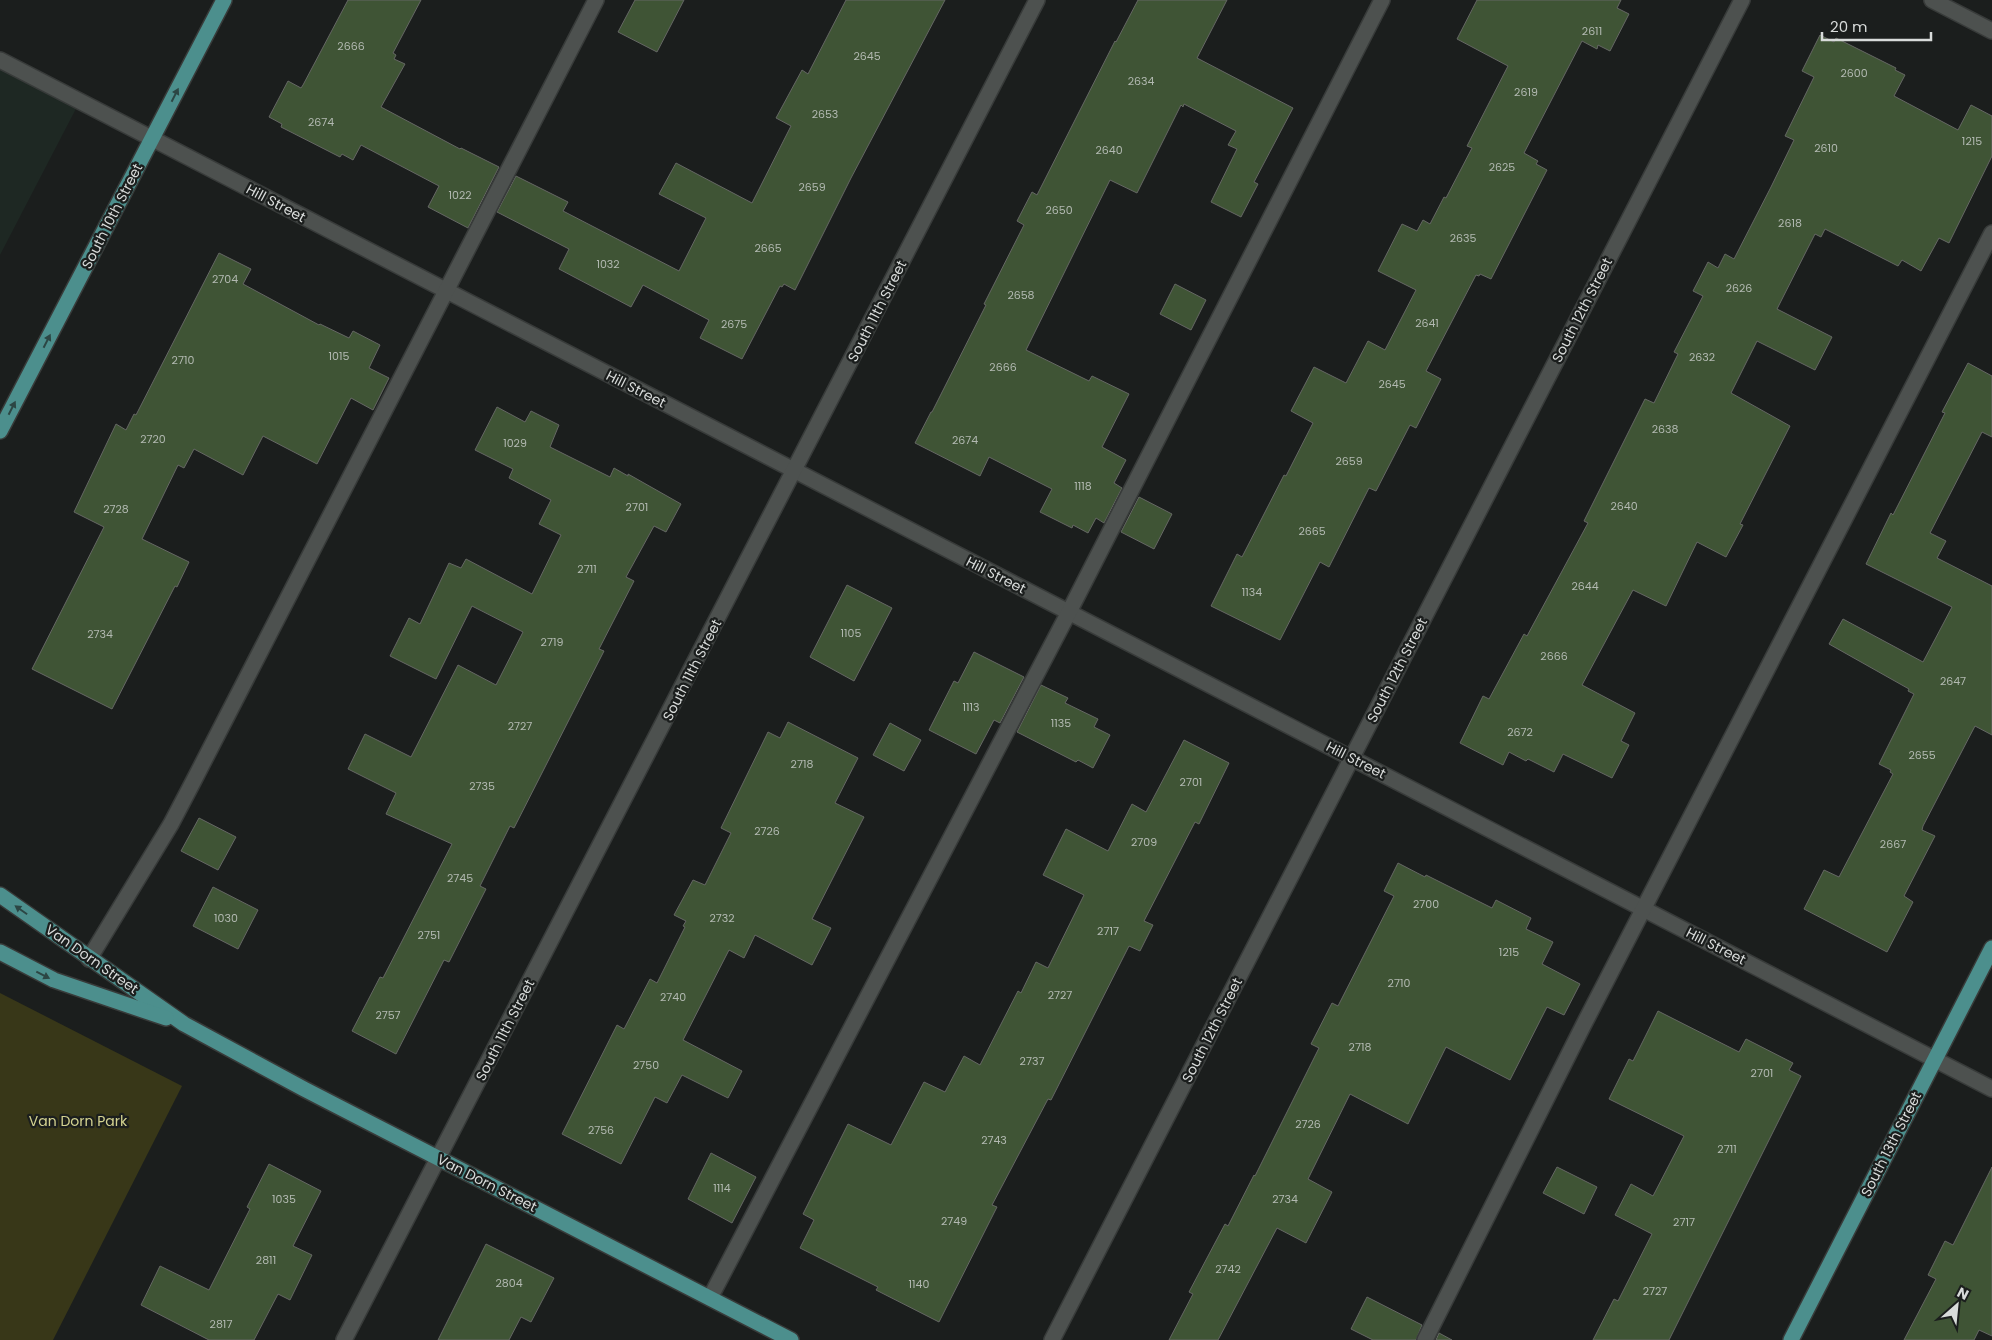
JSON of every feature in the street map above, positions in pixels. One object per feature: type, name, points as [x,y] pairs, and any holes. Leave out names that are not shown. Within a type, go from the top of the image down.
[{"type":"main road","name":"South 10th Street","points":[[0,431],[224,0]]},
{"type":"main road","name":"Van Dorn Street","points":[[0,895],[184,1024],[304,1089],[791,1340]]},
{"type":"main road","name":"South 13th Street","points":[[1791,1340],[1992,948]]},
{"type":"main road","name":"Van Dorn Street","points":[[0,952],[54,980],[184,1024]]},
{"type":"street","points":[[89,959],[171,824],[596,0]]},
{"type":"street","name":"South 11th Street","points":[[344,1340],[1038,0]]},
{"type":"street","points":[[710,1298],[1069,612],[1382,0]]},
{"type":"street","name":"South 12th Street","points":[[1052,1340],[1742,0]]},
{"type":"street","points":[[1932,0],[1992,32]]},
{"type":"street","name":"Hill Street","points":[[0,60],[1992,1089]]},
{"type":"street","points":[[1425,1340],[1643,909],[1992,233]]},
{"type":"shaded area","points":[[0,60],[80,101],[0,255]]},
{"type":"green space","name":"Van Dorn Park","points":[[0,993],[182,1086],[53,1340],[0,1340]]},
{"type":"building","points":[[348,0],[421,0],[393,53],[396,55],[394,59],[405,64],[381,107],[460,149],[499,167],[468,228],[428,207],[439,186],[361,145],[353,160],[342,154],[340,157],[281,127],[282,124],[269,117],[288,81],[301,88]]},
{"type":"building","points":[[635,0],[684,0],[657,52],[618,32]]},
{"type":"building","points":[[846,0],[945,0],[851,178],[795,290],[784,284],[782,287],[780,286],[742,359],[700,338],[709,320],[643,285],[631,307],[559,269],[569,249],[497,212],[516,176],[568,202],[563,211],[679,271],[706,218],[659,194],[676,163],[752,203],[791,126],[776,118],[802,70],[808,74]]},
{"type":"building","points":[[1138,0],[1227,0],[1197,58],[1293,108],[1254,182],[1258,184],[1241,217],[1211,202],[1237,149],[1228,145],[1236,131],[1184,104],[1183,107],[1181,105],[1137,193],[1110,180],[1026,350],[1089,381],[1092,376],[1129,394],[1102,447],[1126,460],[1114,483],[1122,488],[1104,523],[1096,518],[1088,533],[1073,525],[1072,528],[1040,512],[1052,489],[989,457],[980,476],[915,443],[986,305],[984,304],[1024,225],[1017,221],[1032,192],[1037,195],[1115,41]]},
{"type":"building","points":[[1477,0],[1621,0],[1617,8],[1629,14],[1610,51],[1598,45],[1597,49],[1582,41],[1524,153],[1538,161],[1536,164],[1547,170],[1491,279],[1480,274],[1479,276],[1476,275],[1426,371],[1441,379],[1416,428],[1410,425],[1376,491],[1369,488],[1329,567],[1320,562],[1280,640],[1211,606],[1237,554],[1242,557],[1313,423],[1291,411],[1314,367],[1346,383],[1368,341],[1385,350],[1416,290],[1378,271],[1402,224],[1417,231],[1423,220],[1430,224],[1472,148],[1467,146],[1508,66],[1457,39]]},
{"type":"building","points":[[1820,35],[1834,42],[1836,38],[1896,68],[1895,70],[1905,75],[1894,96],[1958,130],[1971,105],[1992,116],[1992,156],[1949,243],[1939,238],[1921,271],[1902,260],[1898,266],[1825,229],[1821,237],[1815,234],[1777,309],[1832,337],[1815,370],[1757,341],[1731,393],[1790,426],[1740,524],[1743,525],[1726,557],[1697,542],[1666,606],[1633,590],[1582,685],[1635,713],[1621,741],[1629,745],[1612,778],[1563,754],[1554,772],[1509,752],[1503,765],[1460,743],[1483,696],[1489,699],[1524,634],[1527,636],[1588,523],[1584,521],[1645,399],[1654,403],[1678,354],[1674,352],[1703,296],[1693,291],[1708,262],[1718,268],[1725,254],[1734,259],[1771,187],[1794,140],[1785,136],[1814,77],[1802,71]]},
{"type":"building","points":[[219,253],[251,269],[243,284],[319,325],[349,338],[353,331],[380,345],[369,368],[389,378],[373,410],[351,398],[317,464],[263,436],[243,475],[194,449],[184,468],[178,465],[142,539],[189,562],[112,709],[32,669],[104,527],[74,512],[116,424],[126,430],[134,414],[136,415]]},
{"type":"building","points":[[1175,284],[1206,300],[1191,330],[1160,314]]},
{"type":"building","points":[[1968,363],[1992,376],[1992,437],[1982,432],[1930,533],[1946,541],[1937,558],[1992,586],[1992,735],[1975,726],[1923,826],[1922,830],[1935,836],[1904,896],[1913,902],[1887,952],[1804,909],[1824,870],[1839,877],[1893,774],[1890,772],[1891,770],[1879,764],[1914,694],[1908,691],[1909,689],[1829,644],[1843,619],[1923,662],[1952,607],[1866,564],[1945,413],[1942,412]]},
{"type":"building","points":[[497,407],[525,422],[531,411],[559,425],[550,447],[610,477],[614,468],[628,476],[628,474],[681,504],[666,532],[654,526],[626,577],[634,581],[599,649],[604,651],[514,828],[510,826],[480,886],[486,889],[449,962],[444,960],[396,1054],[352,1031],[380,977],[383,978],[452,844],[386,814],[396,793],[348,769],[365,734],[411,757],[458,665],[496,685],[523,632],[472,606],[436,679],[390,656],[409,618],[420,624],[449,563],[461,568],[466,559],[532,594],[561,535],[539,524],[551,500],[509,478],[513,469],[475,450]]},
{"type":"building","points":[[1139,497],[1172,514],[1154,549],[1121,532]]},
{"type":"building","points":[[847,585],[892,608],[854,681],[810,657]]},
{"type":"building","points":[[974,652],[1024,677],[1000,723],[994,720],[976,754],[929,730],[954,681],[958,683]]},
{"type":"building","points":[[1041,685],[1068,698],[1065,703],[1098,719],[1094,727],[1110,735],[1093,768],[1078,760],[1076,762],[1017,732]]},
{"type":"building","points":[[788,722],[858,758],[835,803],[864,817],[812,919],[831,928],[812,965],[755,935],[744,958],[729,950],[683,1040],[742,1071],[728,1098],[682,1075],[667,1103],[655,1097],[621,1164],[562,1134],[617,1025],[624,1029],[650,979],[657,983],[685,927],[683,926],[686,921],[674,915],[693,880],[705,885],[731,833],[721,828],[768,732],[780,738]]},
{"type":"building","points":[[890,723],[921,740],[904,771],[873,755]]},
{"type":"building","points":[[1184,740],[1229,763],[1199,824],[1195,822],[1144,921],[1153,925],[1140,951],[1129,946],[1051,1100],[1048,1099],[992,1205],[997,1207],[939,1322],[876,1290],[878,1287],[800,1248],[814,1220],[803,1214],[848,1124],[891,1145],[924,1082],[945,1092],[964,1056],[980,1065],[1018,991],[1021,993],[1036,962],[1048,968],[1084,895],[1043,875],[1066,829],[1108,851],[1132,804],[1146,812]]},
{"type":"building","points":[[199,818],[236,837],[218,870],[181,851]]},
{"type":"building","points":[[1398,863],[1492,908],[1496,900],[1531,918],[1526,929],[1553,942],[1542,964],[1580,984],[1564,1015],[1547,1007],[1510,1080],[1446,1047],[1408,1124],[1350,1094],[1308,1179],[1332,1192],[1306,1243],[1277,1228],[1218,1340],[1169,1340],[1193,1294],[1189,1292],[1225,1224],[1228,1226],[1255,1176],[1319,1048],[1311,1044],[1332,1003],[1338,1006],[1394,896],[1384,891]]},
{"type":"building","points":[[213,887],[258,910],[238,949],[193,926]]},
{"type":"building","points":[[1658,1011],[1739,1052],[1746,1039],[1793,1063],[1789,1070],[1801,1076],[1669,1340],[1593,1340],[1614,1299],[1618,1301],[1652,1234],[1615,1215],[1631,1184],[1653,1196],[1684,1136],[1609,1099],[1629,1059],[1633,1061]]},
{"type":"building","points":[[711,1153],[756,1177],[732,1223],[688,1199]]},
{"type":"building","points":[[269,1164],[321,1191],[293,1246],[312,1255],[290,1300],[278,1294],[254,1340],[209,1340],[141,1305],[160,1266],[209,1290],[250,1209],[247,1207]]},
{"type":"building","points":[[1557,1167],[1597,1187],[1584,1214],[1543,1193]]},
{"type":"building","points":[[1992,1167],[1992,1336],[1979,1330],[1974,1340],[1904,1340],[1936,1279],[1928,1275],[1945,1241],[1953,1245]]},
{"type":"building","points":[[486,1244],[554,1278],[531,1322],[521,1317],[509,1340],[438,1340]]},
{"type":"building","points":[[1367,1297],[1422,1325],[1416,1340],[1373,1340],[1351,1329]]},
{"type":"building","points":[[1439,1333],[1452,1340],[1436,1340]]}]
